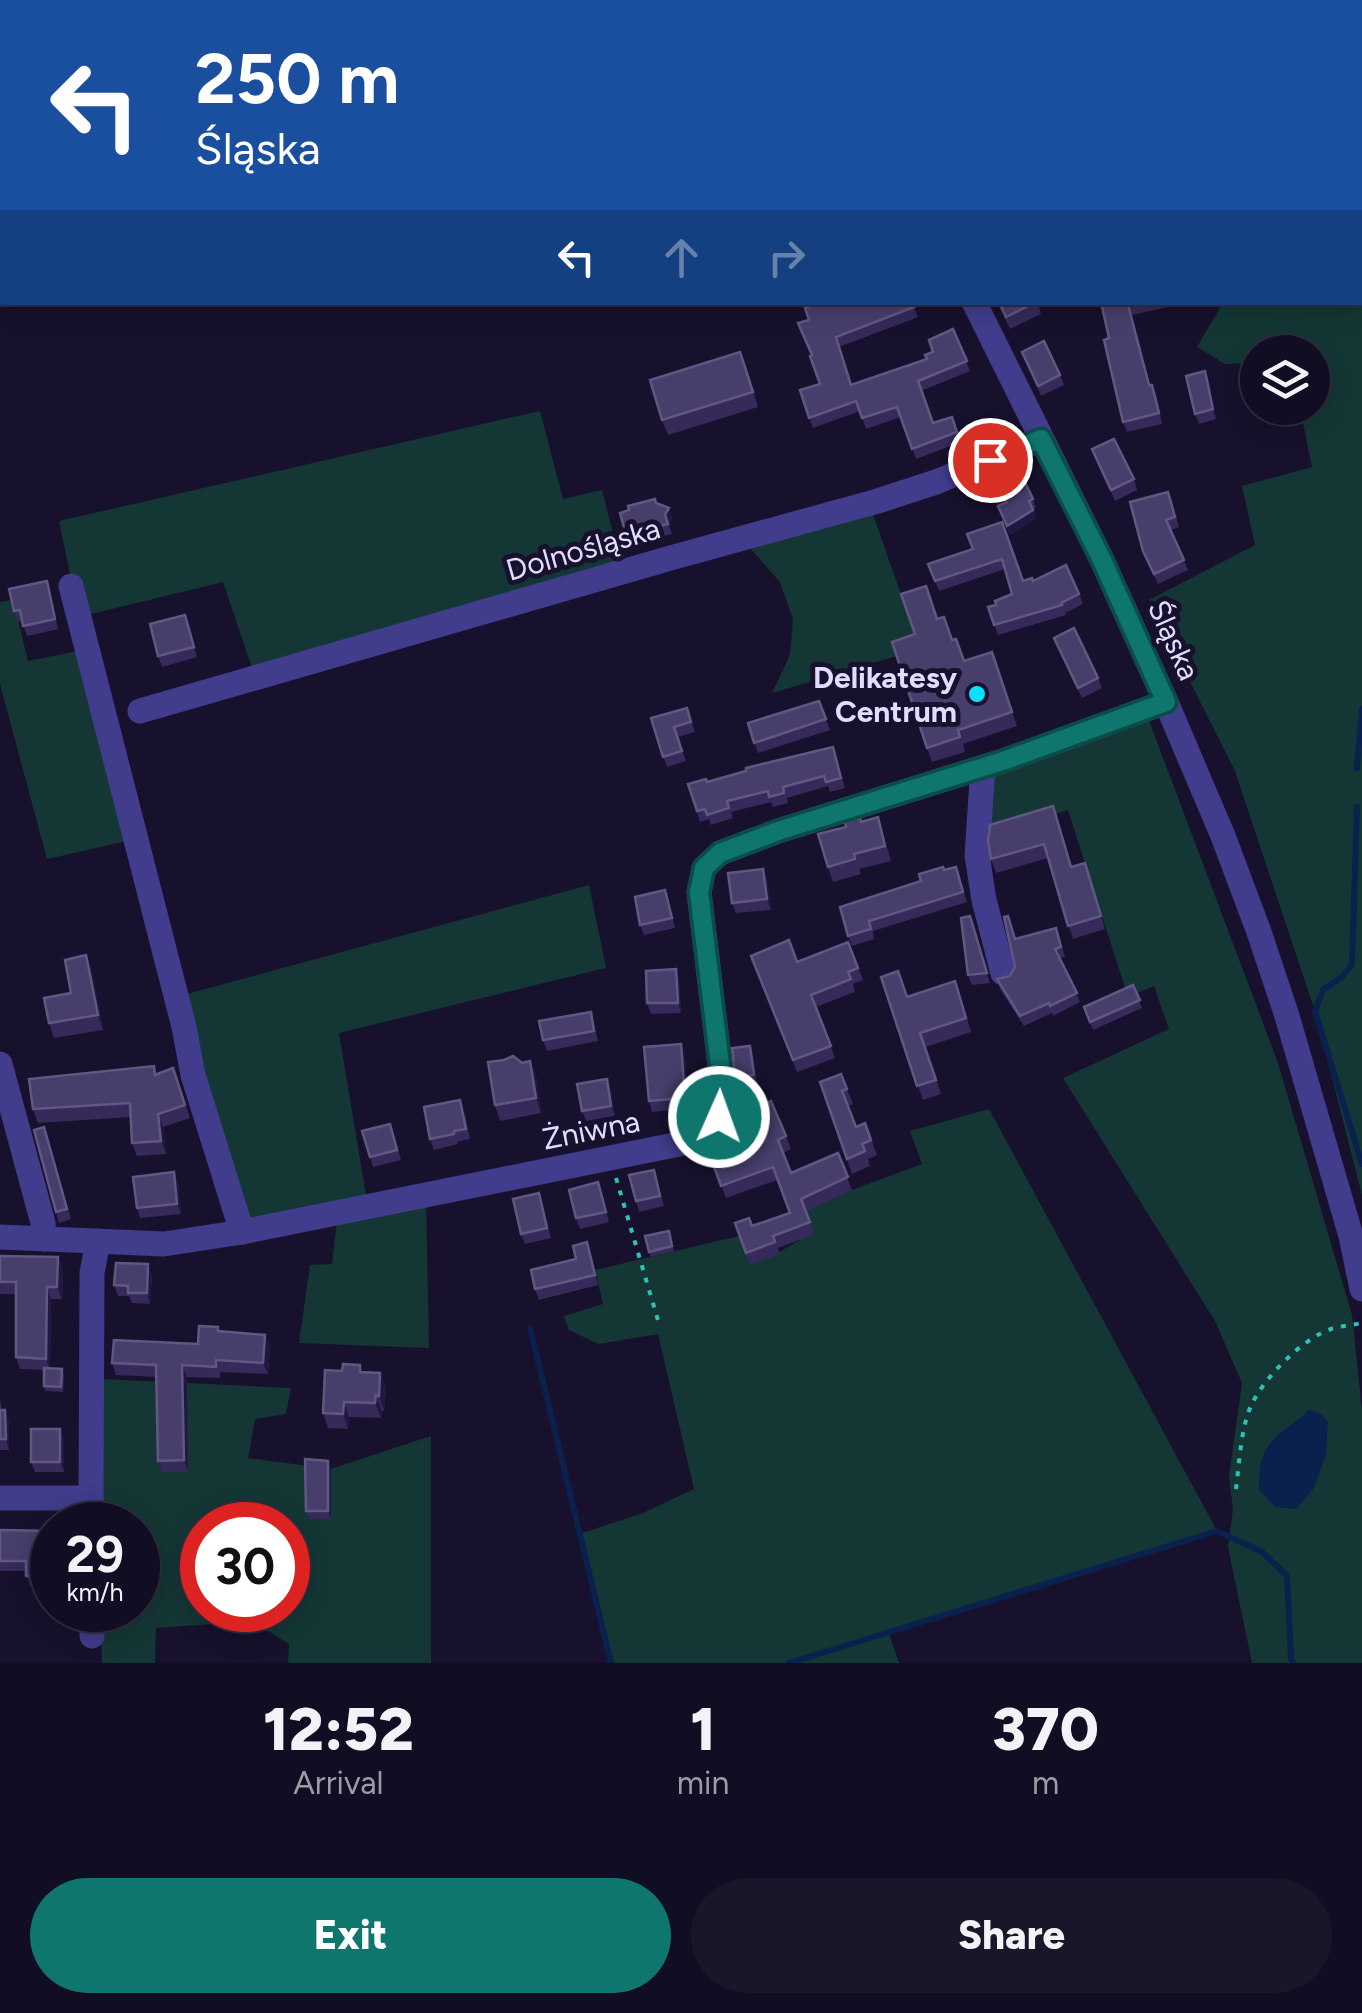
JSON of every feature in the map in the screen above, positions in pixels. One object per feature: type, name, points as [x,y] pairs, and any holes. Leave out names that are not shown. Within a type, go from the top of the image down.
[{"type":"street","name":"Śląska","points":[[975,305],[1102,560],[1223,836],[1287,1016],[1362,1289]]},
{"type":"street","name":"Dolnośląska","points":[[140,711],[878,501],[1041,439]]},
{"type":"street","points":[[71,586],[193,1075],[242,1232]]},
{"type":"street","name":"Żniwna","points":[[0,1237],[164,1244],[242,1232],[699,1140],[713,1132],[723,1090],[699,892],[704,868],[720,853],[778,831],[983,767],[1166,702]]},
{"type":"street","points":[[983,767],[976,855],[1003,974]]},
{"type":"street","points":[[0,1064],[44,1239]]},
{"type":"street","points":[[91,1502],[92,1273],[98,1242]]},
{"type":"street","points":[[0,1498],[91,1498]]},
{"type":"path","points":[[610,1159],[660,1327]]},
{"type":"path","points":[[1236,1489],[1251,1405],[1276,1370],[1304,1344],[1329,1329],[1362,1323]]},
{"type":"green space","points":[[1222,305],[1362,305],[1362,1195],[1315,1011],[1235,771],[1149,600],[1255,545],[1242,486],[1312,467],[1303,425],[1330,425],[1330,335],[1240,335],[1240,364],[1225,364],[1197,347]]},
{"type":"green space","points":[[540,411],[563,499],[602,490],[622,569],[252,668],[223,582],[79,617],[59,521]]},
{"type":"green space","points":[[869,503],[920,649],[772,693],[790,655],[793,619],[780,582],[741,538]]},
{"type":"green space","points":[[13,600],[28,661],[87,649],[136,839],[47,859],[0,684],[0,602]]},
{"type":"green space","points":[[1145,710],[1278,1063],[1352,1315],[1362,1411],[1362,1663],[1252,1663],[1228,1547],[1233,1509],[1229,1476],[1242,1383],[1215,1321],[1063,1078],[1169,1029],[1154,986],[1128,997],[1068,810],[977,839],[983,767]],"holes":[[[1304,1416],[1314,1488],[1296,1508],[1275,1507],[1279,1434]]]},
{"type":"green space","points":[[589,885],[606,968],[339,1033],[368,1207],[426,1196],[429,1348],[299,1343],[310,1265],[332,1264],[338,1214],[242,1232],[176,997]]},
{"type":"green space","points":[[989,1109],[1217,1531],[889,1634],[899,1663],[611,1663],[579,1534],[643,1513],[694,1489],[658,1334],[598,1344],[569,1330],[564,1316],[603,1304],[595,1270],[739,1236],[779,1252],[800,1240],[806,1212],[922,1164],[910,1131]]},
{"type":"green space","points":[[102,1379],[291,1388],[286,1414],[255,1419],[248,1458],[331,1469],[431,1436],[431,1663],[288,1663],[289,1644],[270,1632],[310,1632],[310,1502],[180,1502],[180,1626],[160,1628],[160,1502],[101,1502]]},
{"type":"green space","points":[[101,1632],[156,1632],[155,1663],[102,1663]]},
{"type":"water","points":[[1309,1409],[1328,1422],[1326,1455],[1314,1488],[1296,1509],[1275,1507],[1259,1490],[1263,1457],[1276,1437]]},
{"type":"building","points":[[913,305],[836,337],[851,385],[927,359],[925,355],[933,352],[929,340],[953,329],[967,361],[918,381],[933,423],[952,417],[957,432],[912,449],[897,407],[862,418],[856,401],[809,418],[800,390],[820,384],[798,323],[809,320],[805,308]]},
{"type":"building","points":[[1000,305],[1030,305],[1006,317]]},
{"type":"building","points":[[1102,305],[1128,305],[1159,413],[1123,422],[1104,340],[1109,338]]},
{"type":"building","points":[[1044,341],[1060,375],[1038,386],[1022,352]]},
{"type":"building","points":[[740,352],[753,392],[662,420],[650,380]]},
{"type":"building","points":[[1205,371],[1213,409],[1195,414],[1186,376]]},
{"type":"building","points":[[1114,439],[1134,479],[1111,490],[1092,449]]},
{"type":"building","points":[[1021,474],[1033,499],[1029,501],[1033,510],[1007,526],[998,506],[1007,502],[1000,485]]},
{"type":"building","points":[[1168,492],[1175,517],[1166,520],[1184,560],[1154,574],[1143,551],[1130,502]]},
{"type":"building","points":[[655,499],[669,508],[665,515],[668,524],[636,533],[635,529],[625,531],[620,513],[629,510],[628,506]]},
{"type":"building","points":[[1002,522],[1023,581],[1033,581],[1066,565],[1079,594],[1062,605],[994,625],[988,607],[1012,594],[1002,559],[935,581],[928,564],[973,549],[967,534]]},
{"type":"building","points":[[47,581],[55,619],[23,626],[20,610],[14,611],[9,589]]},
{"type":"building","points":[[926,586],[937,619],[944,617],[964,661],[992,652],[1012,712],[958,730],[960,737],[927,748],[892,642],[915,634],[901,594]]},
{"type":"building","points":[[185,615],[194,647],[158,656],[150,624]]},
{"type":"building","points":[[1074,628],[1098,678],[1078,688],[1054,638]]},
{"type":"building","points":[[819,701],[826,719],[754,743],[748,723]]},
{"type":"building","points":[[687,708],[691,722],[674,727],[682,751],[663,757],[651,718]]},
{"type":"building","points":[[833,747],[841,778],[826,782],[824,776],[783,787],[784,793],[769,797],[768,791],[727,801],[729,808],[707,815],[705,809],[697,811],[688,784]]},
{"type":"building","points":[[1053,806],[1071,867],[1085,863],[1101,916],[1068,926],[1044,844],[991,859],[988,841],[990,825]]},
{"type":"building","points":[[860,817],[861,822],[878,817],[885,846],[854,854],[855,859],[828,867],[818,834],[846,827],[845,821]]},
{"type":"building","points":[[956,867],[963,892],[869,921],[871,929],[848,936],[840,907],[921,881],[919,874]]},
{"type":"building","points":[[763,869],[767,899],[732,903],[728,873]]},
{"type":"building","points":[[665,890],[672,918],[640,925],[635,897]]},
{"type":"building","points":[[970,916],[987,973],[968,975],[961,918]]},
{"type":"building","points":[[1008,916],[1015,939],[1056,928],[1061,947],[1055,949],[1077,993],[1020,1016],[997,979],[1010,976],[1015,967],[1004,917]]},
{"type":"building","points":[[789,940],[797,962],[848,942],[858,968],[848,972],[851,979],[811,995],[831,1046],[793,1060],[751,956]]},
{"type":"building","points":[[86,955],[98,1015],[49,1023],[44,998],[71,993],[65,960]]},
{"type":"building","points":[[676,969],[678,1003],[647,1003],[646,971]]},
{"type":"building","points":[[898,971],[907,997],[955,981],[966,1018],[920,1033],[936,1080],[917,1086],[881,977]]},
{"type":"building","points":[[1133,985],[1140,1000],[1090,1022],[1084,1007]]},
{"type":"building","points":[[591,1012],[594,1031],[543,1040],[539,1021]]},
{"type":"building","points":[[681,1044],[685,1098],[649,1101],[644,1047]]},
{"type":"building","points":[[750,1046],[754,1075],[735,1077],[732,1048]]},
{"type":"building","points":[[513,1056],[522,1063],[530,1061],[536,1098],[495,1105],[488,1062]]},
{"type":"building","points":[[154,1066],[155,1075],[173,1068],[185,1105],[158,1114],[161,1141],[132,1143],[130,1103],[33,1109],[29,1079]]},
{"type":"building","points":[[841,1074],[847,1089],[842,1091],[856,1127],[865,1123],[871,1140],[862,1144],[865,1151],[847,1159],[820,1082]]},
{"type":"building","points":[[607,1079],[611,1106],[582,1111],[577,1084]]},
{"type":"building","points":[[460,1100],[466,1129],[430,1139],[424,1107]]},
{"type":"building","points":[[771,1101],[786,1136],[778,1140],[791,1173],[838,1153],[848,1177],[801,1199],[810,1222],[773,1236],[775,1242],[746,1253],[735,1223],[749,1218],[752,1226],[790,1213],[773,1167],[721,1186],[710,1156],[762,1138],[751,1110]]},
{"type":"building","points":[[390,1124],[397,1150],[370,1157],[362,1131]]},
{"type":"building","points":[[44,1127],[67,1209],[56,1212],[34,1130]]},
{"type":"building","points":[[654,1170],[660,1196],[636,1201],[629,1175]]},
{"type":"building","points":[[174,1172],[177,1204],[137,1208],[133,1177]]},
{"type":"building","points":[[598,1182],[606,1212],[576,1218],[569,1190]]},
{"type":"building","points":[[539,1193],[547,1228],[521,1234],[513,1199]]},
{"type":"building","points":[[669,1231],[672,1246],[649,1252],[645,1236]]},
{"type":"building","points":[[587,1242],[595,1275],[535,1289],[531,1270],[576,1259],[573,1246]]},
{"type":"building","points":[[0,1256],[58,1257],[57,1287],[47,1287],[46,1359],[16,1357],[16,1282],[0,1282]]},
{"type":"building","points":[[116,1263],[148,1264],[147,1293],[128,1293],[128,1286],[114,1285]]},
{"type":"building","points":[[199,1326],[265,1335],[263,1363],[216,1360],[216,1367],[182,1365],[184,1460],[158,1461],[156,1365],[112,1363],[114,1340],[198,1344]]},
{"type":"building","points":[[343,1364],[360,1365],[360,1372],[380,1373],[379,1396],[376,1395],[375,1403],[344,1402],[343,1414],[323,1413],[325,1370],[342,1371]]},
{"type":"building","points":[[44,1368],[62,1369],[61,1387],[44,1386]]},
{"type":"building","points":[[0,1410],[5,1410],[6,1439],[0,1439]]},
{"type":"building","points":[[31,1429],[60,1429],[60,1462],[31,1462]]},
{"type":"building","points":[[305,1459],[328,1461],[328,1511],[310,1511],[310,1502],[306,1502]]},
{"type":"building","points":[[0,1530],[30,1531],[30,1576],[26,1576],[26,1561],[0,1561]]},
{"type":"waterway","points":[[1357,768],[1362,709]]},
{"type":"waterway","points":[[1357,807],[1352,964],[1323,990],[1315,1011],[1362,1164]]},
{"type":"waterway","points":[[530,1328],[611,1663]]},
{"type":"waterway","points":[[789,1663],[1217,1531],[1262,1552],[1287,1576],[1293,1663]]},
{"type":"place","name":"Delikatesy Centrum","points":[[977,694]]},
{"type":"route","points":[[719,1117],[723,1090],[699,892],[704,868],[720,853],[1003,761],[1166,702],[1102,560],[1041,439],[990,460]]}]
